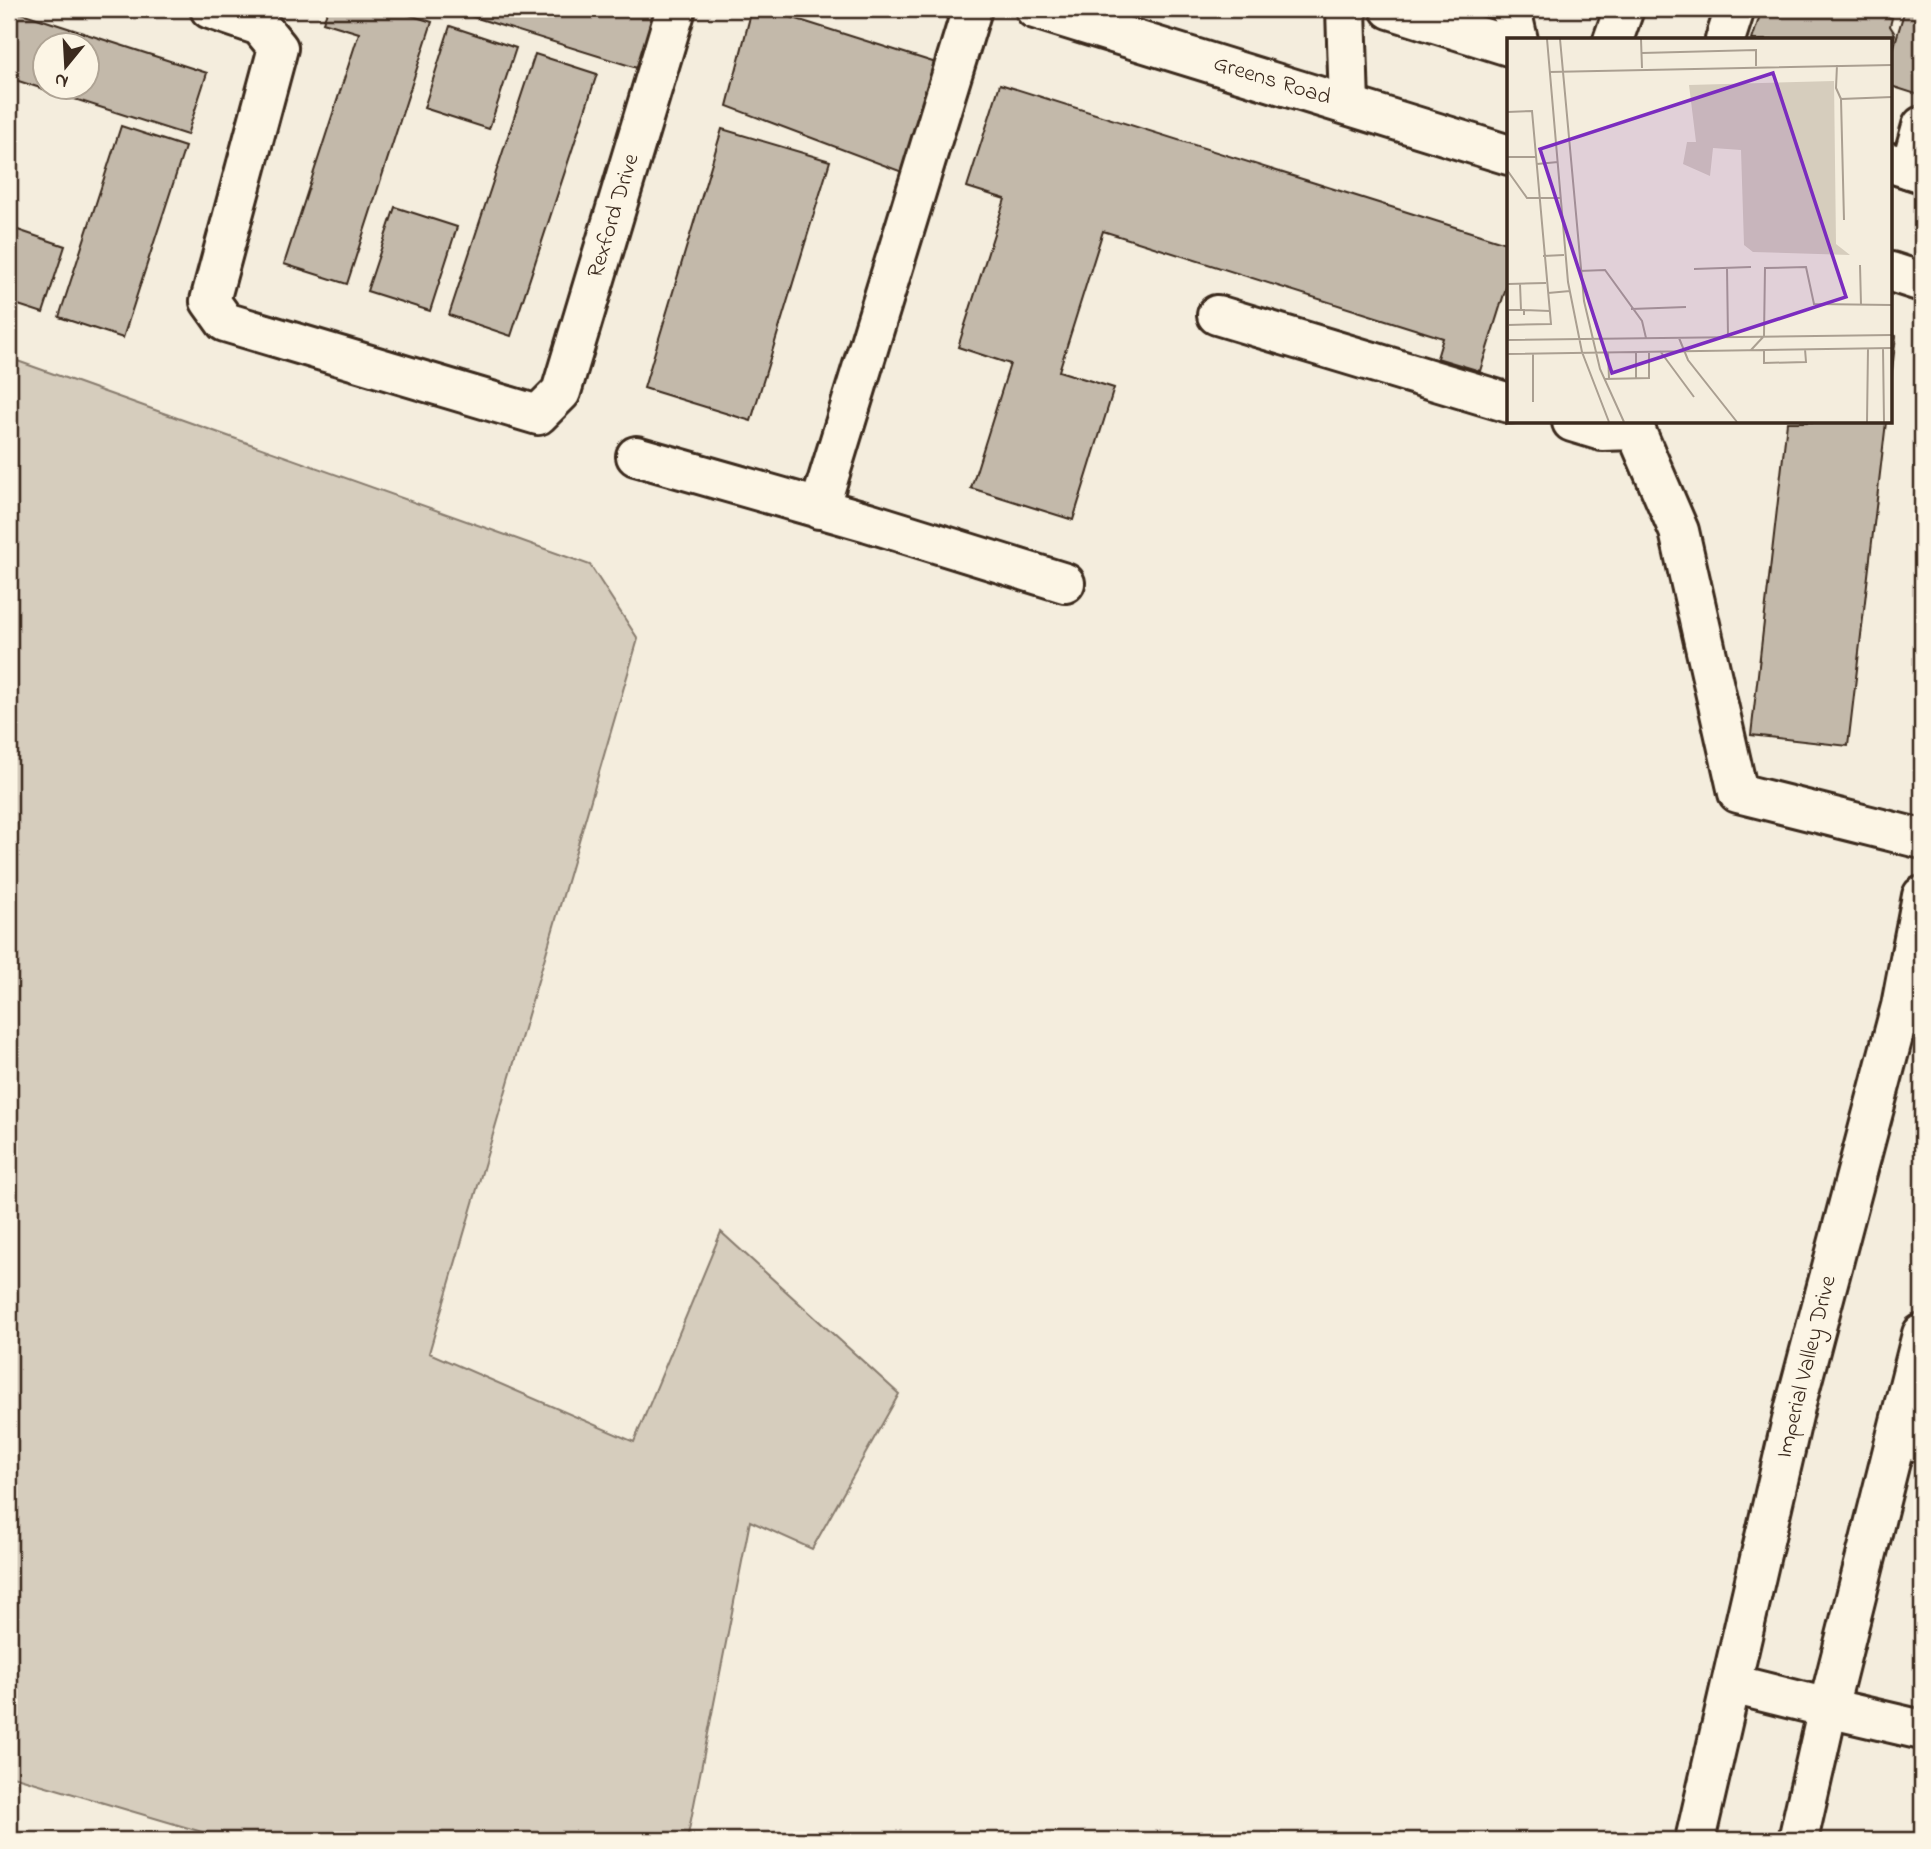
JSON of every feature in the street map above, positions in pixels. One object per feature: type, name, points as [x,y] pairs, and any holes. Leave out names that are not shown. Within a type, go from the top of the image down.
[{"type":"main road","name":"Rexford Drive","points":[[209,9],[260,26],[278,48],[210,300],[225,322],[537,415],[561,392],[676,9]]},
{"type":"main road","points":[[819,509],[972,9]]},
{"type":"main road","name":"Greens Road","points":[[1035,9],[1507,154]]},
{"type":"main road","points":[[1346,9],[1349,105]]},
{"type":"main road","points":[[1390,9],[1507,45]]},
{"type":"main road","points":[[1511,9],[1518,38]]},
{"type":"main road","points":[[1614,38],[1624,9]]},
{"type":"main road","points":[[1727,38],[1735,9]]},
{"type":"main road","points":[[1908,168],[1922,126]]},
{"type":"main road","points":[[1892,272],[1922,282]]},
{"type":"main road","points":[[1217,315],[1507,402]]},
{"type":"main road","points":[[1579,424],[1602,431],[1634,426],[1679,531],[1738,793],[1922,839]]},
{"type":"main road","points":[[636,456],[1065,583]]},
{"type":"main road","name":"Imperial Valley Drive","points":[[1695,1840],[1795,1407],[1911,1005],[1922,896]]},
{"type":"main road","points":[[1798,1840],[1828,1708],[1910,1440],[1922,1334]]},
{"type":"main road","points":[[1732,1684],[1922,1730]]},
{"type":"shaded area","points":[[9,358],[590,565],[638,639],[429,1353],[634,1442],[721,1232],[899,1394],[812,1549],[750,1521],[687,1840],[229,1840],[9,1775]]},
{"type":"building","points":[[9,9],[80,32],[32,32],[32,85],[9,78]]},
{"type":"building","points":[[328,9],[390,9],[432,22],[347,284],[284,264],[359,33],[323,22]]},
{"type":"building","points":[[448,9],[659,9],[640,69]]},
{"type":"building","points":[[752,9],[765,9],[936,63],[902,172],[727,106]]},
{"type":"building","points":[[1762,9],[1868,9],[1869,12],[1892,18],[1890,26],[1895,34],[1892,45],[1892,38],[1753,38]]},
{"type":"building","points":[[1905,9],[1922,9],[1922,96],[1892,86],[1892,54]]},
{"type":"building","points":[[450,26],[516,48],[489,129],[424,108]]},
{"type":"building","points":[[102,39],[207,73],[187,135],[84,102],[102,102]]},
{"type":"building","points":[[535,54],[597,74],[511,336],[449,315]]},
{"type":"building","points":[[1000,84],[1507,243],[1507,284],[1480,371],[1437,358],[1443,338],[1103,231],[1059,371],[1114,388],[1073,520],[971,488],[1010,364],[958,347],[1005,199],[967,187]]},
{"type":"building","points":[[121,126],[185,147],[123,338],[59,317]]},
{"type":"building","points":[[722,129],[830,161],[751,421],[644,388]]},
{"type":"building","points":[[395,207],[457,227],[430,311],[367,291]]},
{"type":"building","points":[[9,227],[65,246],[43,313],[9,302]]},
{"type":"building","points":[[1892,335],[1896,336],[1892,370]]},
{"type":"building","points":[[1787,424],[1886,424],[1848,746],[1751,735]]}]
